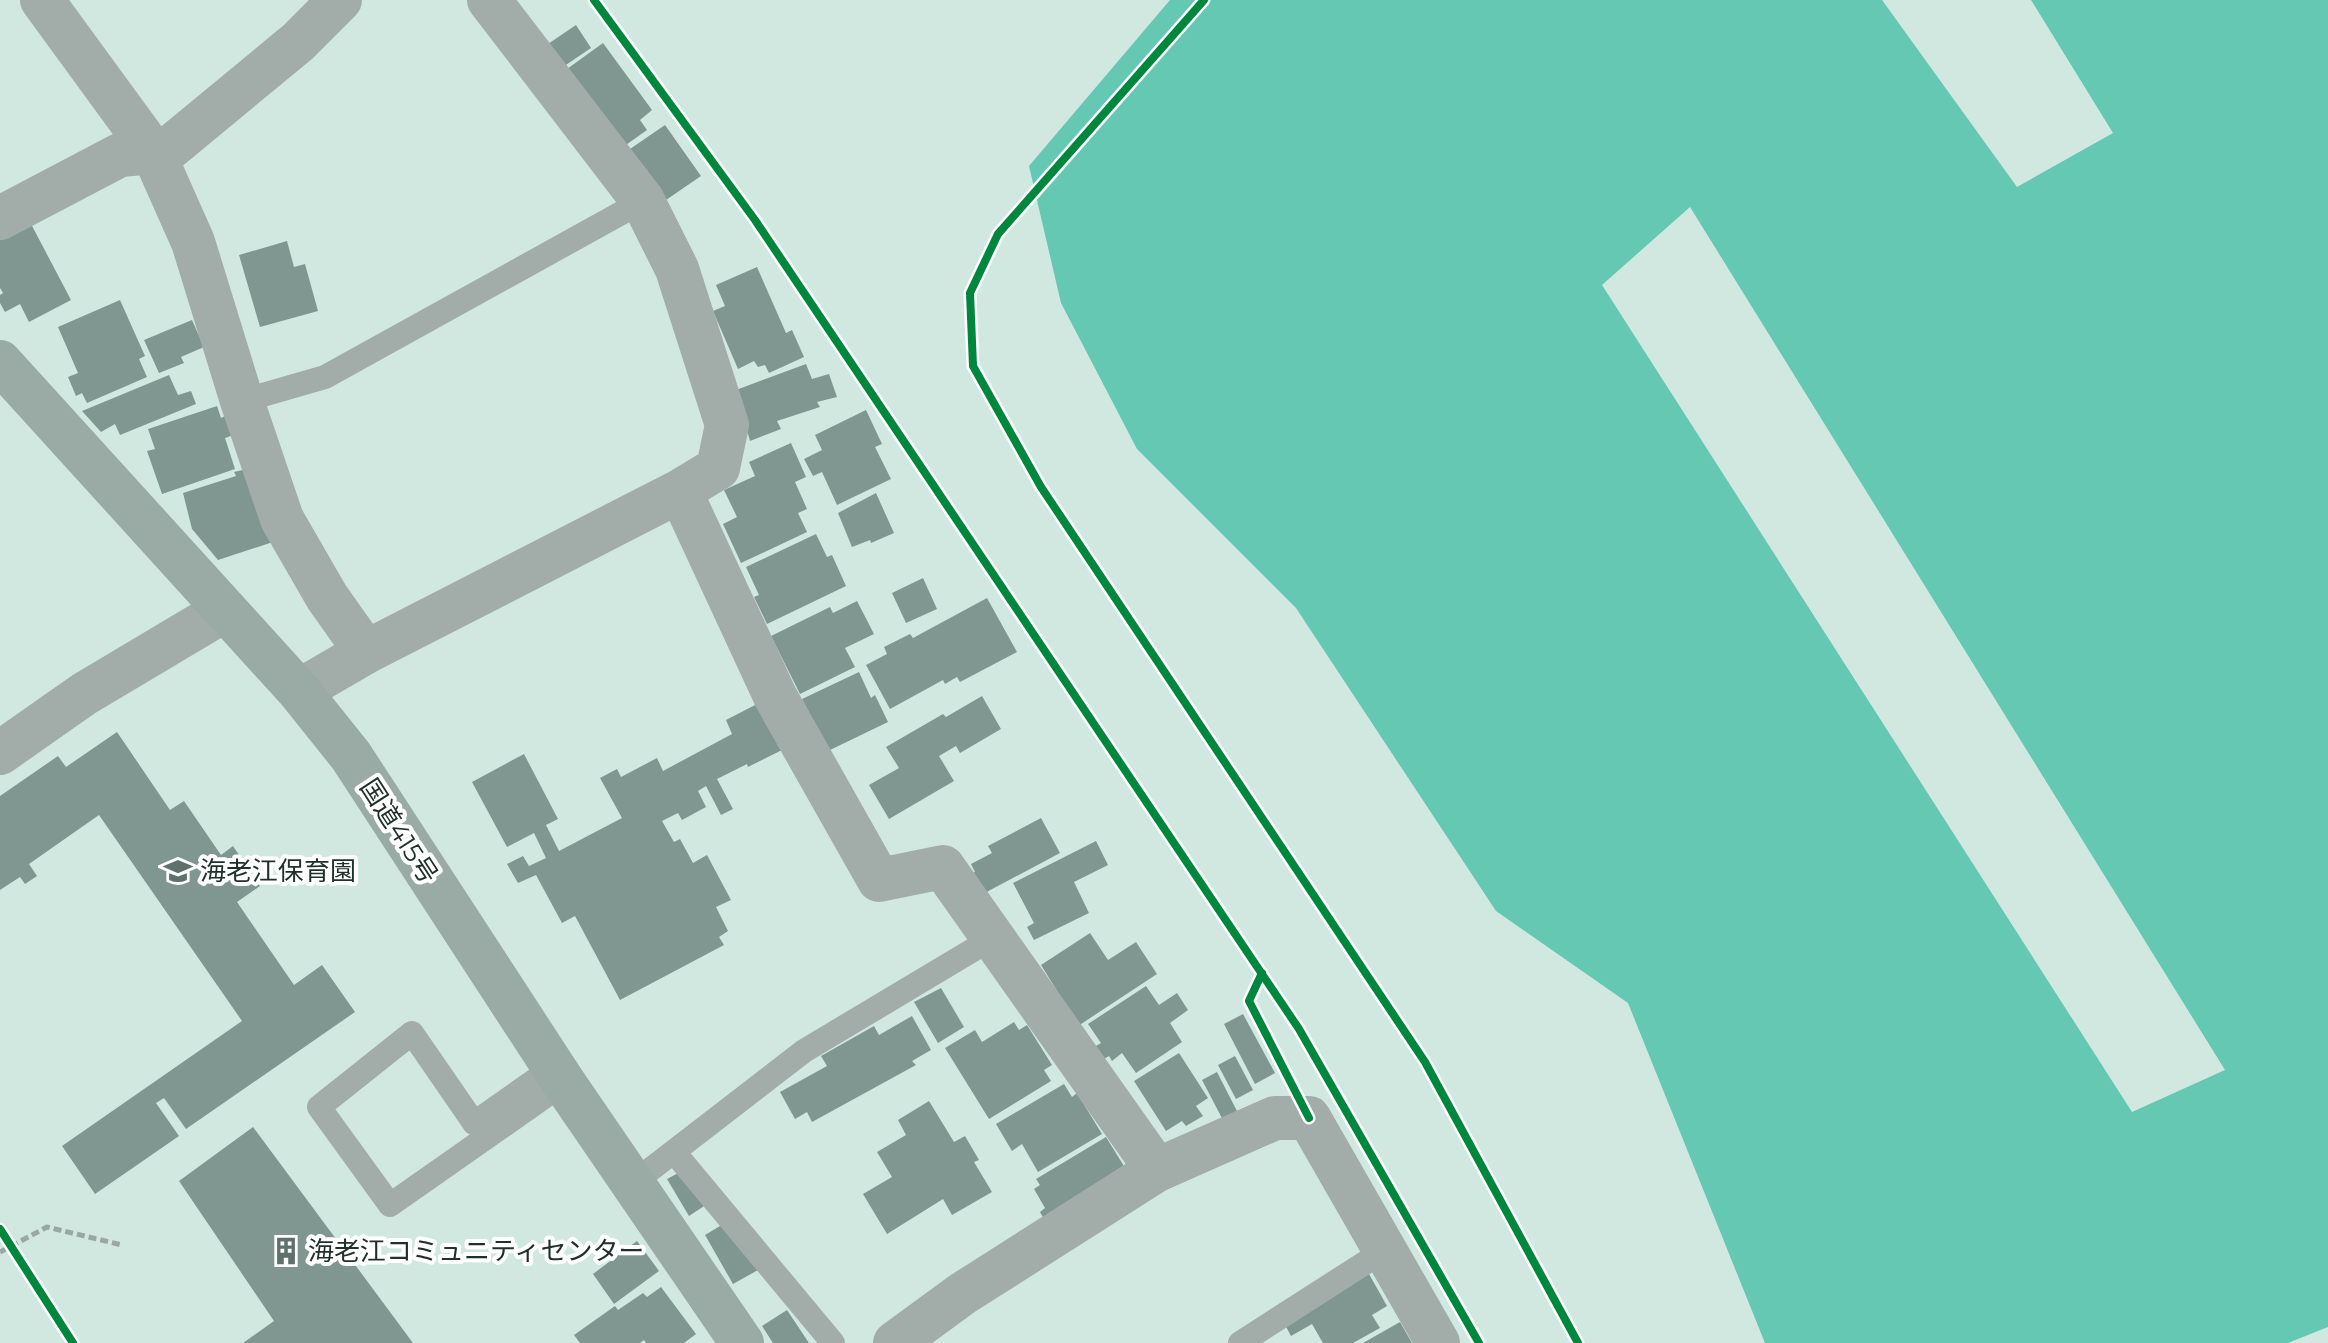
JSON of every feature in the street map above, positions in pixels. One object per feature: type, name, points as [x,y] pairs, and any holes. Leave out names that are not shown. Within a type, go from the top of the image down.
[{"type":"highway","name":"国道415号","points":[[0,362],[299,691],[351,756],[559,1075],[742,1343]]},
{"type":"street","points":[[42,0],[153,152],[193,242],[282,519],[327,597],[366,652]]},
{"type":"street","points":[[0,218],[120,155],[166,151],[298,42],[340,0]]},
{"type":"street","points":[[299,691],[366,652],[680,491],[718,468],[727,425],[677,269],[643,201],[489,0]]},
{"type":"street","points":[[680,491],[775,696],[879,880],[943,867],[1157,1170]]},
{"type":"street","points":[[0,753],[84,694],[225,610]]},
{"type":"street","points":[[895,1343],[962,1294],[1157,1170],[1275,1118],[1309,1118],[1438,1343]]},
{"type":"lane","points":[[242,401],[325,377],[643,201]]},
{"type":"lane","points":[[633,1183],[804,1051],[993,938]]},
{"type":"lane","points":[[412,1033],[474,1123],[559,1075],[390,1205],[319,1107],[412,1033]]},
{"type":"lane","points":[[674,1152],[833,1343]]},
{"type":"lane","points":[[1240,1343],[1385,1250]]},
{"type":"path","points":[[0,1252],[47,1227],[122,1245]]},
{"type":"path","points":[[5,1237],[20,1259]]},
{"type":"shaded area","points":[[1170,0],[2328,0],[2328,1343],[1765,1343],[1628,1003],[1496,911],[1296,608],[1137,449],[1061,303],[1029,166]]},
{"type":"pier","points":[[1882,0],[2031,0],[2113,133],[2017,187]]},
{"type":"pier","points":[[1690,207],[2225,1070],[2132,1112],[1602,285]]},
{"type":"pier","points":[[2328,1327],[2328,1343],[2288,1343]]},
{"type":"building","points":[[576,25],[591,48],[560,69],[545,46]]},
{"type":"building","points":[[603,43],[652,110],[640,120],[647,130],[623,147],[567,69]]},
{"type":"building","points":[[665,125],[701,176],[666,200],[630,149]]},
{"type":"building","points":[[30,222],[71,300],[29,322],[20,304],[5,312],[0,303],[3,293],[0,288],[0,237]]},
{"type":"building","points":[[287,241],[294,267],[305,264],[318,311],[260,327],[239,255]]},
{"type":"building","points":[[757,267],[786,333],[792,330],[804,357],[769,373],[765,365],[758,367],[754,361],[738,369],[713,311],[725,306],[716,285]]},
{"type":"building","points":[[120,300],[145,356],[139,359],[147,377],[87,403],[82,393],[76,396],[68,377],[78,373],[58,327]]},
{"type":"building","points":[[192,320],[204,347],[181,357],[184,363],[159,373],[144,340]]},
{"type":"building","points":[[806,364],[812,379],[829,374],[837,397],[817,402],[820,407],[777,421],[781,429],[750,441],[736,390]]},
{"type":"building","points":[[169,375],[178,395],[191,391],[196,404],[120,435],[115,424],[101,432],[82,411]]},
{"type":"building","points":[[217,406],[221,418],[227,415],[234,435],[225,438],[235,469],[162,494],[147,451],[155,449],[148,429]]},
{"type":"building","points":[[866,410],[882,444],[875,447],[891,479],[837,505],[822,472],[813,476],[804,459],[822,450],[815,435]]},
{"type":"building","points":[[791,443],[806,477],[795,482],[807,509],[798,513],[807,532],[741,563],[723,524],[737,517],[724,490],[755,476],[749,462]]},
{"type":"building","points":[[251,468],[276,541],[218,560],[192,529],[183,493]]},
{"type":"building","points":[[876,493],[894,533],[852,547],[838,513]]},
{"type":"building","points":[[816,534],[827,557],[832,555],[846,586],[767,624],[754,597],[759,595],[746,567]]},
{"type":"building","points":[[923,578],[937,609],[906,623],[892,593]]},
{"type":"building","points":[[987,598],[1017,652],[960,682],[957,677],[945,684],[943,680],[890,709],[866,665],[887,654],[884,647],[910,634],[913,638]]},
{"type":"building","points":[[857,601],[874,634],[845,648],[855,667],[800,694],[771,636],[830,607],[833,613]]},
{"type":"building","points":[[859,672],[871,698],[875,695],[888,722],[828,751],[802,699]]},
{"type":"building","points":[[982,696],[1001,729],[960,753],[956,746],[939,756],[954,781],[889,819],[869,785],[899,768],[886,747],[943,714],[946,717]]},
{"type":"building","points":[[757,704],[782,750],[717,779],[733,809],[721,815],[706,786],[698,791],[706,807],[682,820],[678,813],[662,821],[674,842],[680,839],[693,863],[707,855],[731,900],[716,907],[728,931],[719,937],[724,945],[620,1000],[575,916],[562,923],[536,875],[518,883],[507,864],[523,856],[529,866],[546,858],[534,833],[507,847],[472,782],[524,754],[558,819],[546,825],[559,851],[622,818],[600,778],[617,769],[621,777],[657,758],[663,771],[732,734],[726,720]]},
{"type":"building","points":[[117,732],[170,810],[184,801],[221,855],[233,846],[260,886],[237,902],[294,985],[322,965],[355,1012],[186,1129],[164,1098],[156,1103],[179,1136],[95,1194],[62,1146],[242,1021],[99,815],[29,864],[37,876],[25,884],[20,877],[0,890],[0,796],[58,756],[66,767]]},
{"type":"building","points":[[1041,818],[1060,853],[981,895],[970,874],[975,872],[971,864],[992,853],[988,846]]},
{"type":"building","points":[[1096,841],[1108,865],[1074,882],[1089,913],[1034,940],[1027,927],[1034,923],[1013,883]]},
{"type":"building","points":[[1090,933],[1108,960],[1136,942],[1157,974],[1075,1028],[1064,1002],[1041,965]]},
{"type":"building","points":[[1146,986],[1159,1005],[1177,993],[1188,1010],[1170,1023],[1182,1042],[1136,1073],[1122,1053],[1112,1061],[1109,1056],[1104,1059],[1096,1046],[1101,1043],[1088,1024]]},
{"type":"building","points":[[941,988],[964,1027],[938,1043],[914,1002]]},
{"type":"building","points":[[1243,1014],[1275,1073],[1255,1084],[1224,1024]]},
{"type":"building","points":[[912,1016],[931,1050],[912,1061],[916,1065],[812,1122],[807,1112],[795,1119],[780,1092],[827,1066],[821,1056],[874,1026],[879,1035]]},
{"type":"building","points":[[1014,1022],[1019,1030],[1027,1025],[1052,1065],[1044,1070],[1051,1081],[989,1119],[945,1048],[975,1030],[982,1042]]},
{"type":"building","points":[[1179,1053],[1208,1098],[1196,1106],[1203,1116],[1186,1126],[1182,1121],[1166,1131],[1134,1081]]},
{"type":"building","points":[[1235,1056],[1253,1090],[1236,1099],[1218,1065]]},
{"type":"building","points":[[1217,1072],[1239,1115],[1224,1122],[1202,1080]]},
{"type":"building","points":[[1064,1084],[1072,1097],[1077,1093],[1102,1134],[1038,1172],[1022,1144],[1012,1151],[996,1124]]},
{"type":"building","points":[[929,1101],[954,1142],[965,1136],[979,1160],[974,1162],[992,1192],[952,1215],[943,1199],[887,1234],[863,1194],[892,1177],[877,1152],[906,1135],[898,1120]]},
{"type":"building","name":"海老江コミュニティセンター","points":[[253,1127],[413,1343],[243,1343],[274,1321],[179,1181]]},
{"type":"building","points":[[1106,1137],[1127,1171],[1045,1221],[1040,1212],[1045,1208],[1034,1189],[1040,1185],[1036,1179]]},
{"type":"building","points":[[682,1171],[704,1206],[689,1216],[667,1179]]},
{"type":"building","points":[[725,1223],[758,1270],[733,1284],[705,1235]]},
{"type":"building","points":[[637,1241],[659,1271],[614,1304],[593,1274]]},
{"type":"building","points":[[1369,1274],[1387,1306],[1372,1315],[1380,1328],[1353,1343],[1323,1343],[1312,1324],[1291,1336],[1283,1321]]},
{"type":"building","points":[[661,1287],[696,1334],[684,1343],[646,1343],[644,1340],[640,1343],[580,1343],[574,1335],[615,1306],[618,1310],[643,1293],[647,1297]]},
{"type":"building","points":[[787,1310],[809,1343],[773,1343],[762,1326]]},
{"type":"building","points":[[1400,1322],[1412,1343],[1363,1343]]},
{"type":"cycle path","points":[[594,0],[755,220],[1299,1029],[1479,1343]]},
{"type":"cycle path","points":[[1204,0],[998,234],[970,293],[973,366],[1041,487],[1425,1062],[1578,1343]]},
{"type":"cycle path","points":[[1262,973],[1249,1001],[1309,1118]]},
{"type":"cycle path","points":[[0,1229],[73,1343]]},
{"type":"place","name":"海老江保育園","points":[[178,871]]},
{"type":"place","name":"海老江コミュニティセンター","points":[[286,1251]]}]
